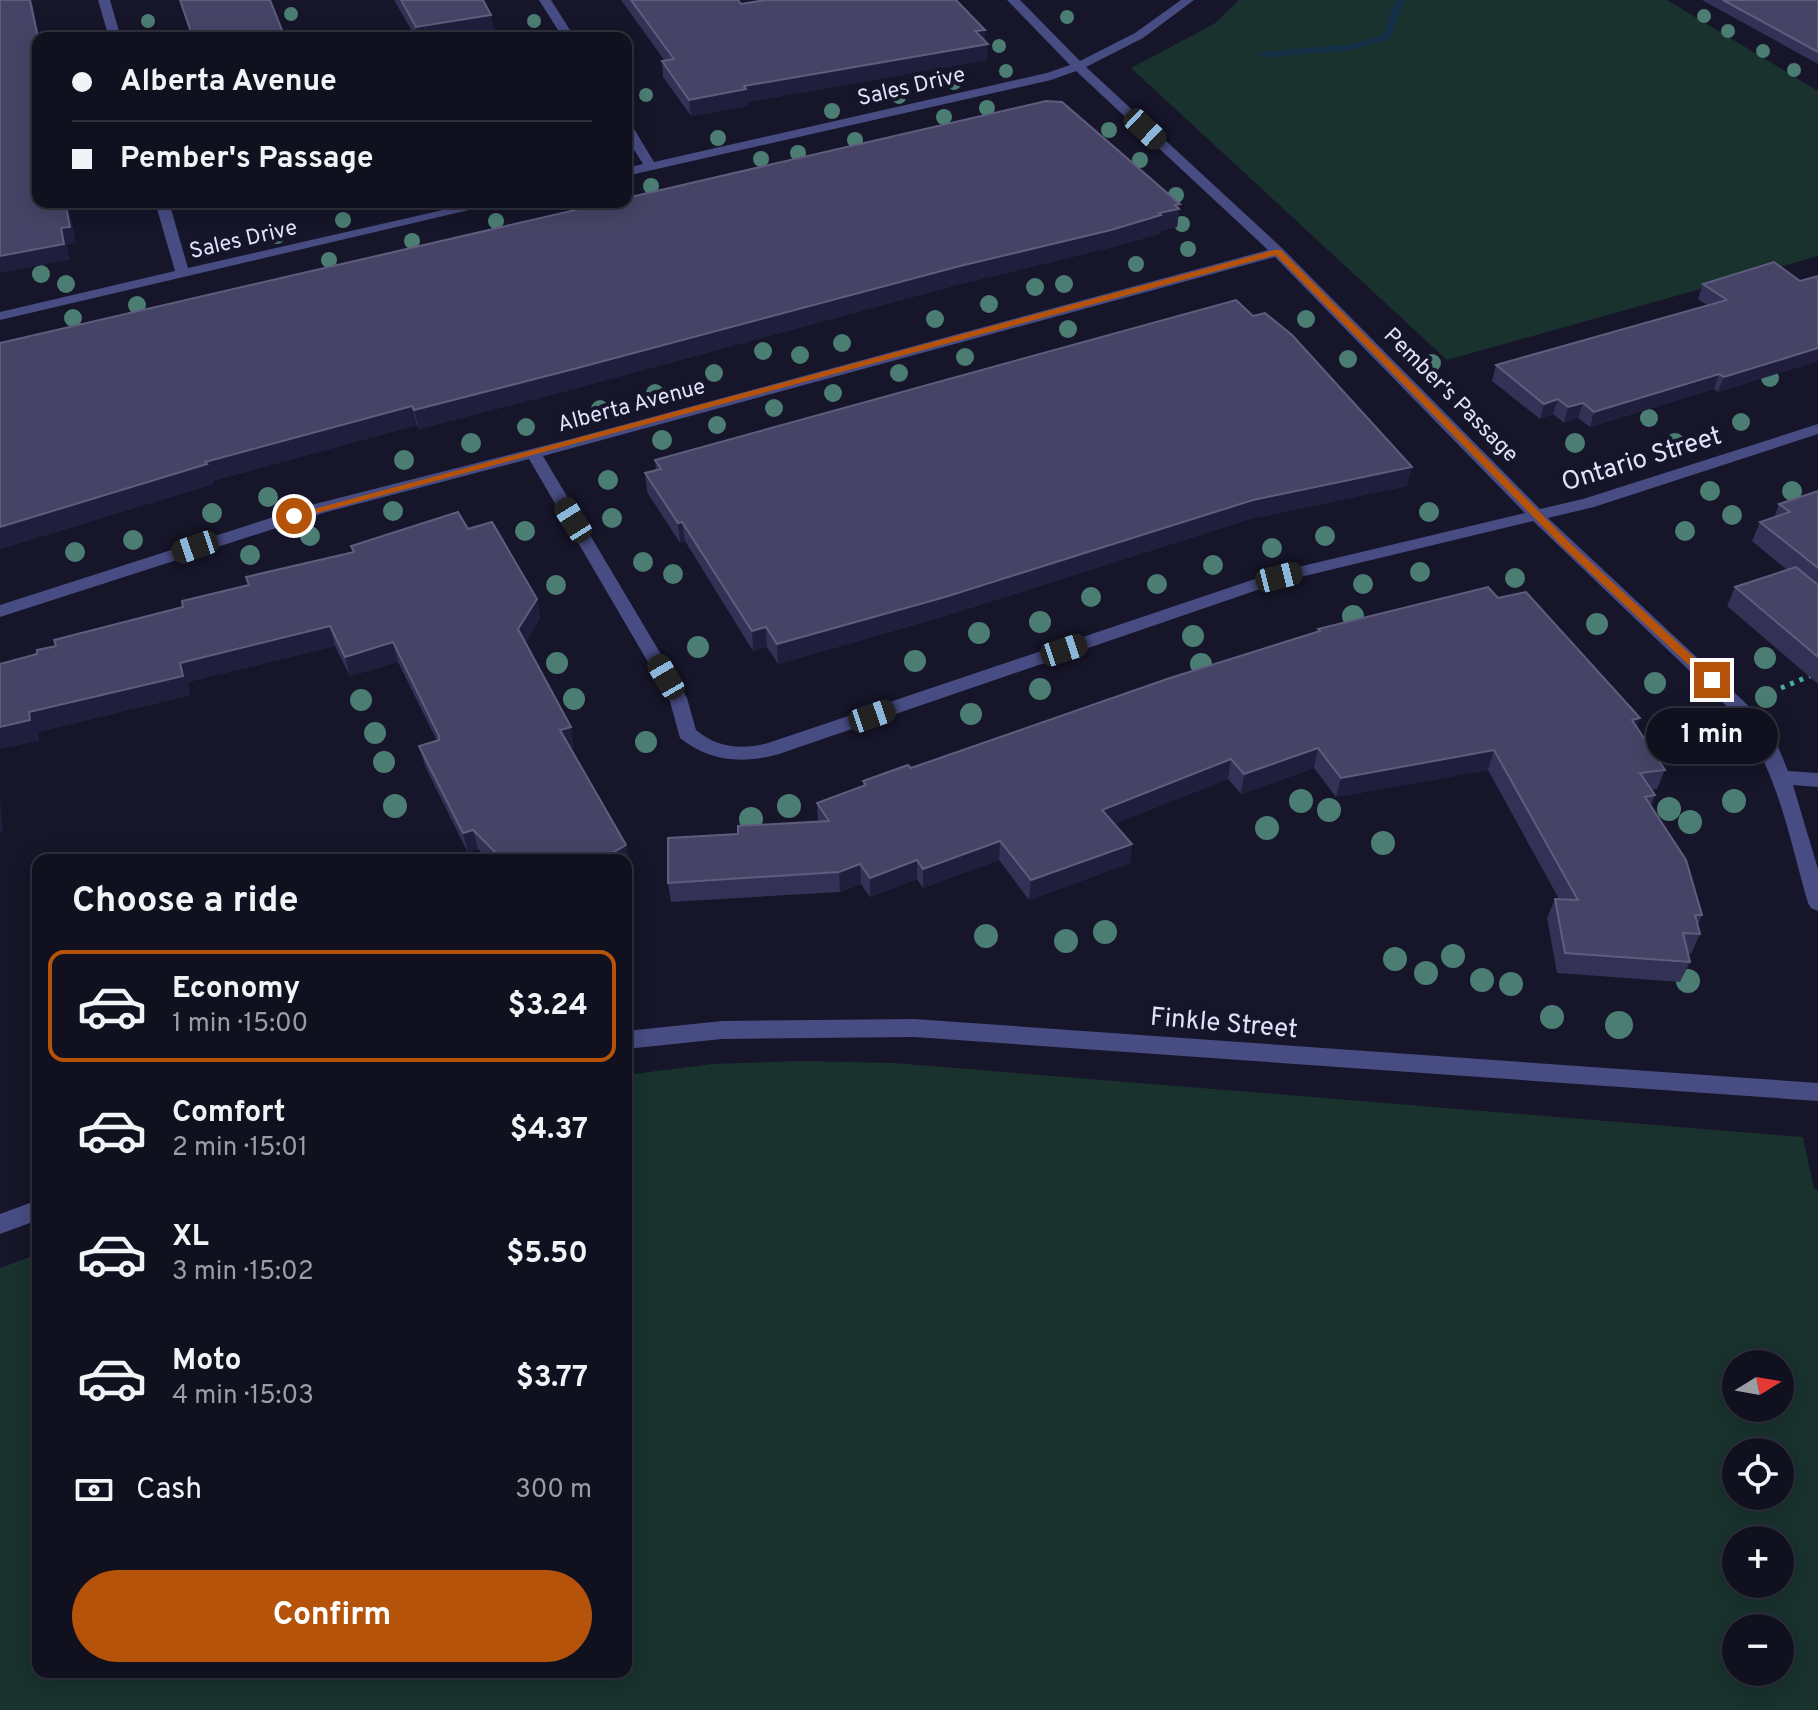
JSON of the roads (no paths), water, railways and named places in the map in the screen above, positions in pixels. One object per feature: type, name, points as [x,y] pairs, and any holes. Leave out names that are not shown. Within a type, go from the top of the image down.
[{"type":"street","points":[[104,0],[113,32]]},
{"type":"street","points":[[545,0],[565,32]]},
{"type":"street","name":"Pember's Passage","points":[[1013,0],[1100,88],[1278,252],[1539,516],[1747,715],[1768,744],[1781,777],[1818,903]]},
{"type":"street","name":"Sales Drive","points":[[632,171],[1051,76],[1081,66],[1139,38],[1188,0]]},
{"type":"street","points":[[632,137],[651,167]]},
{"type":"street","points":[[164,208],[183,274]]},
{"type":"street","name":"Sales Drive","points":[[0,316],[470,208]]},
{"type":"street","name":"Alberta Avenue","points":[[0,611],[271,522],[1278,252]]},
{"type":"street","name":"Ontario Street","points":[[533,452],[678,698],[687,733],[703,746],[734,754],[768,751],[1279,577],[1539,516],[1818,429]]},
{"type":"street","points":[[1781,777],[1818,780]]},
{"type":"street","name":"Finkle Street","points":[[632,1039],[722,1030],[914,1028],[1818,1092]]},
{"type":"street","points":[[0,1224],[32,1212]]},
{"type":"waterway","points":[[1263,55],[1351,47],[1387,37],[1400,0]]}]
